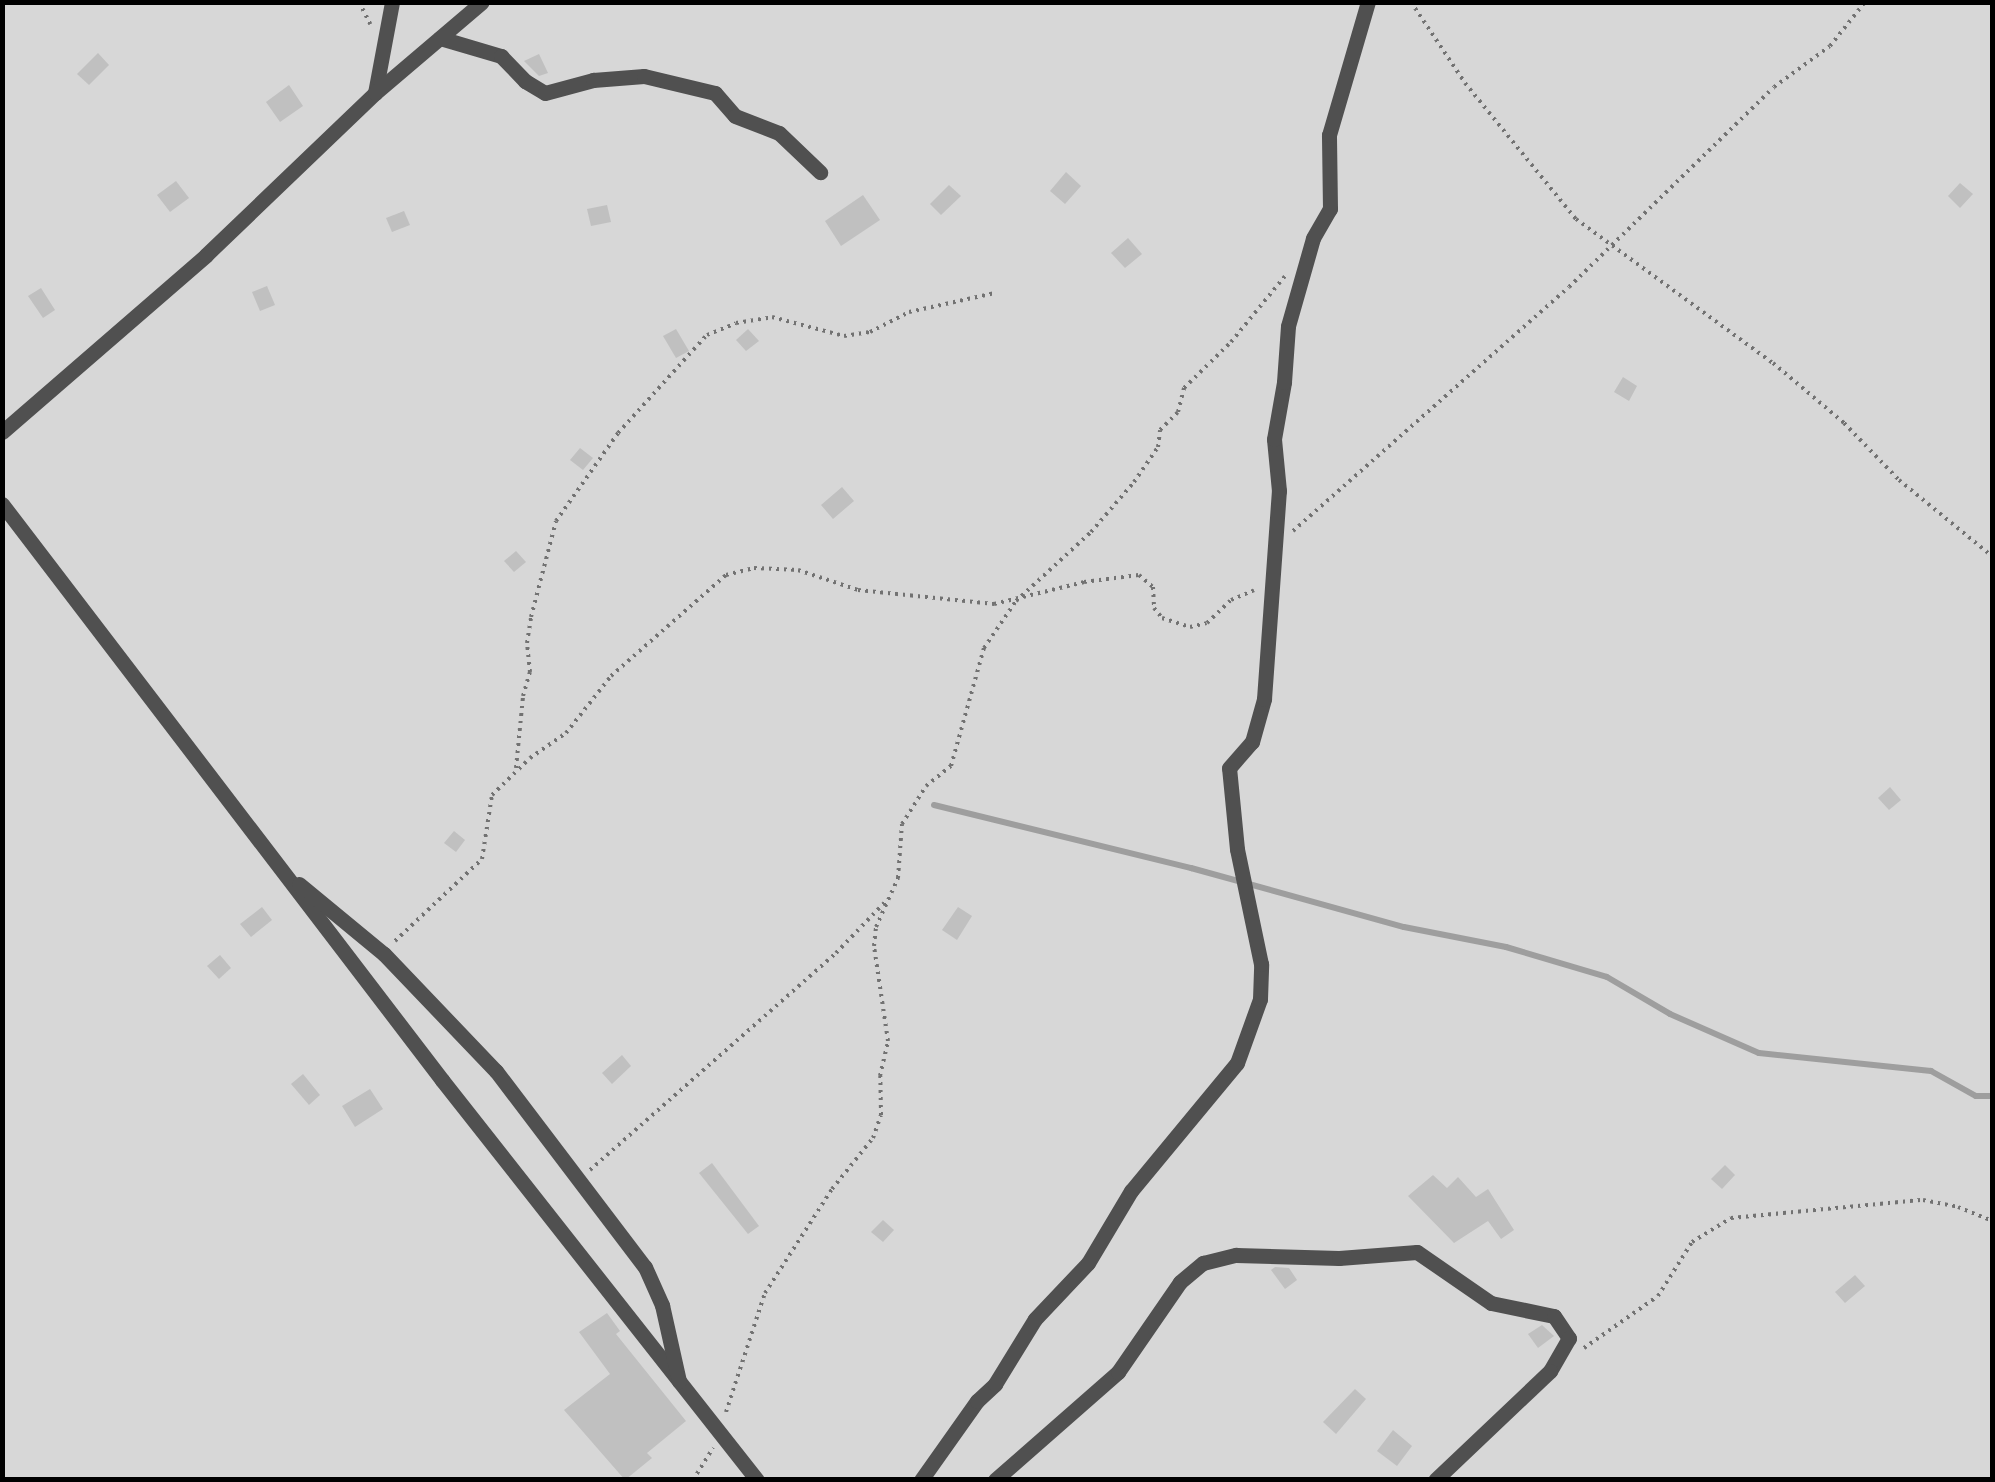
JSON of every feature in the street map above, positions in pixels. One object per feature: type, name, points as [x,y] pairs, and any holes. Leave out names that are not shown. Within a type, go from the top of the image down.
[{"type":"street","points":[[375,92],[392,2]]},
{"type":"street","points":[[2,432],[206,255],[375,92],[482,2]]},
{"type":"street","points":[[921,1480],[977,1401],[994,1384],[1035,1319],[1088,1263],[1130,1191],[1242,1054],[1260,1000],[1261,964],[1237,849],[1229,768],[1252,742],[1260,720],[1275,578],[1277,405],[1284,382],[1288,326],[1308,258],[1330,209],[1329,135],[1368,2]]},
{"type":"street","points":[[440,38],[501,56],[525,81],[545,93],[593,80],[644,76],[715,94],[735,116],[780,132],[820,172]]},
{"type":"street","points":[[2,504],[277,866],[758,1480]]},
{"type":"street","points":[[277,866],[384,954],[496,1070],[654,1282],[680,1384]]},
{"type":"street","points":[[995,1480],[1118,1372],[1180,1282],[1203,1263],[1236,1255],[1338,1258],[1417,1252],[1491,1303],[1508,1310],[1554,1316],[1568,1338],[1550,1371],[1436,1480]]},
{"type":"path","points":[[1411,2],[1464,83],[1576,219],[1774,364],[1844,423],[1899,480],[1992,556]]},
{"type":"path","points":[[1275,550],[1610,246],[1760,100],[1830,46],[1865,2]]},
{"type":"path","points":[[692,1480],[721,1435],[736,1374],[750,1348],[766,1293],[832,1190],[873,1138],[881,1115],[880,1076],[888,1041],[874,946],[901,866],[902,824],[926,786],[952,766],[984,648],[1016,601],[1092,532],[1134,482],[1158,447],[1160,430],[1178,412],[1184,388],[1231,342],[1280,280],[1308,258]]},
{"type":"path","points":[[516,771],[523,696],[530,672],[527,643],[531,617],[556,521],[618,433],[707,335],[736,323],[772,317],[844,336],[909,312],[995,293]]},
{"type":"path","points":[[384,954],[482,859],[488,802],[516,771],[566,733],[611,676],[726,574],[754,568],[798,570],[829,583],[906,598],[1016,601],[1084,582],[1139,575],[1153,587],[1154,608],[1162,618],[1190,627],[1207,623],[1231,600],[1275,578]]},
{"type":"path","points":[[579,1180],[836,953],[888,900]]},
{"type":"path","points":[[1581,1350],[1658,1296],[1692,1242],[1731,1218],[1922,1200],[1958,1207],[1992,1221]]},
{"type":"shaded area","points":[[3,3],[1992,3],[1992,1479],[3,1479]]},
{"type":"building","points":[[98,53],[109,65],[89,85],[77,74]]},
{"type":"building","points":[[539,54],[548,73],[539,76],[524,61]]},
{"type":"building","points":[[289,85],[303,106],[280,122],[266,102]]},
{"type":"building","points":[[1066,172],[1081,186],[1065,204],[1050,191]]},
{"type":"building","points":[[176,181],[189,198],[170,212],[157,195]]},
{"type":"building","points":[[1960,183],[1973,194],[1960,208],[1948,196]]},
{"type":"building","points":[[949,185],[961,196],[941,215],[930,204]]},
{"type":"building","points":[[863,195],[880,220],[841,246],[825,221]]},
{"type":"building","points":[[607,205],[611,222],[591,226],[587,209]]},
{"type":"building","points":[[404,211],[410,225],[392,232],[386,218]]},
{"type":"building","points":[[1128,238],[1142,254],[1125,268],[1111,253]]},
{"type":"building","points":[[267,286],[275,305],[260,311],[252,292]]},
{"type":"building","points":[[41,288],[55,310],[43,318],[28,296]]},
{"type":"building","points":[[676,329],[689,351],[676,358],[663,336]]},
{"type":"building","points":[[748,329],[759,341],[746,351],[736,340]]},
{"type":"building","points":[[1623,377],[1637,386],[1629,401],[1614,392]]},
{"type":"building","points":[[580,448],[593,458],[583,470],[570,460]]},
{"type":"building","points":[[842,487],[854,501],[833,519],[821,505]]},
{"type":"building","points":[[516,551],[526,562],[514,572],[504,561]]},
{"type":"building","points":[[1890,787],[1901,800],[1889,810],[1878,798]]},
{"type":"building","points":[[454,831],[465,840],[456,852],[444,843]]},
{"type":"building","points":[[262,907],[272,920],[251,937],[240,924]]},
{"type":"building","points":[[958,907],[972,916],[957,940],[942,930]]},
{"type":"building","points":[[220,955],[231,968],[219,979],[207,966]]},
{"type":"building","points":[[622,1055],[631,1066],[612,1084],[602,1073]]},
{"type":"building","points":[[303,1074],[320,1095],[309,1105],[291,1084]]},
{"type":"building","points":[[370,1089],[383,1109],[355,1127],[342,1106]]},
{"type":"building","points":[[712,1163],[759,1226],[748,1234],[699,1173]]},
{"type":"building","points":[[1725,1165],[1735,1175],[1722,1189],[1711,1179]]},
{"type":"building","points":[[1433,1175],[1447,1188],[1458,1177],[1476,1197],[1488,1189],[1514,1230],[1501,1239],[1488,1221],[1454,1243],[1408,1196]]},
{"type":"building","points":[[883,1220],[894,1230],[883,1242],[871,1232]]},
{"type":"building","points":[[1289,1268],[1297,1280],[1285,1289],[1271,1270]]},
{"type":"building","points":[[1855,1275],[1865,1286],[1845,1303],[1835,1292]]},
{"type":"building","points":[[607,1313],[620,1331],[616,1334],[686,1421],[647,1453],[652,1458],[625,1480],[564,1410],[610,1374],[579,1332]]},
{"type":"building","points":[[1542,1325],[1554,1336],[1538,1348],[1528,1334]]},
{"type":"building","points":[[1355,1389],[1366,1399],[1336,1434],[1323,1422]]},
{"type":"building","points":[[1393,1430],[1412,1446],[1397,1466],[1377,1451]]},
{"type":"waterway","points":[[934,805],[1191,868],[1404,927],[1506,947],[1607,977],[1670,1014],[1759,1053],[1931,1071],[1976,1096],[1992,1096]]}]
